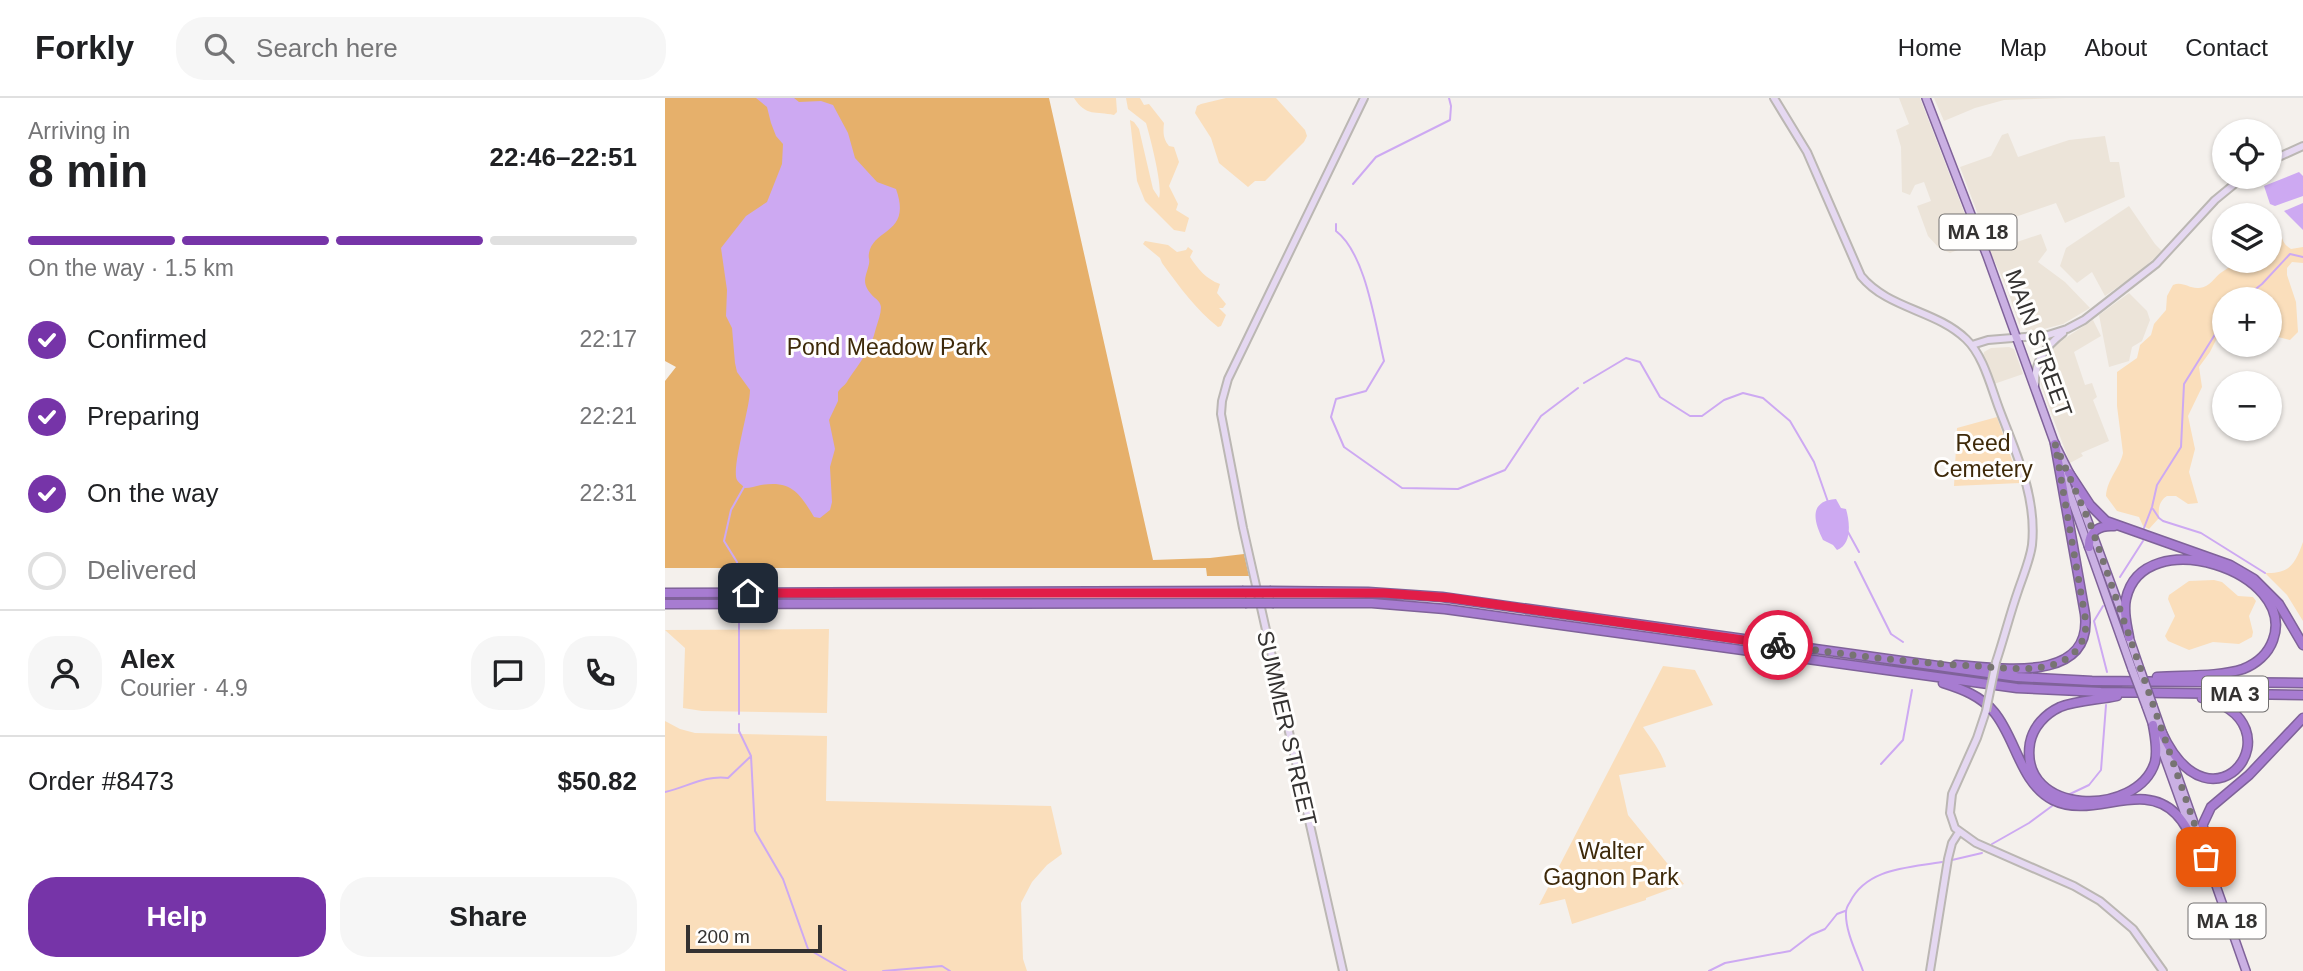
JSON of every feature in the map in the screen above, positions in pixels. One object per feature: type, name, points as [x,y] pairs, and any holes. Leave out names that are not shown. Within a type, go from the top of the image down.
[{"type":"highway","points":[[1894,661],[2034,667],[2059,663],[2077,649],[2085,632],[2085,618],[2055,444]]},
{"type":"highway","points":[[2069,473],[2093,509],[2106,521],[2221,561],[2246,573],[2264,587],[2279,604],[2303,645]]},
{"type":"highway","points":[[2089,547],[2093,532],[2104,526],[2121,527]]},
{"type":"highway","points":[[2092,681],[2243,669],[2259,660],[2269,649],[2276,632],[2276,618],[2270,602],[2263,594],[2232,572],[2202,562],[2168,561],[2146,570],[2129,590],[2125,609],[2129,637]]},
{"type":"highway","name":"MA 3","points":[[665,593],[1368,592],[1442,597],[2017,677],[2092,681],[2303,684]]},
{"type":"highway","name":"MA 3","points":[[665,604],[1363,603],[1437,608],[2017,688],[2134,693],[2303,695]]},
{"type":"highway","points":[[1892,672],[1960,689],[1988,705],[1999,718],[2033,783],[2049,798],[2063,804],[2080,806],[2099,806],[2136,799],[2157,802],[2170,808],[2201,848]]},
{"type":"highway","points":[[2134,693],[2064,705],[2046,715],[2036,728],[2030,746],[2030,761],[2037,779],[2050,792],[2069,799],[2093,801],[2125,793],[2143,782],[2153,768],[2156,751],[2153,725]]},
{"type":"highway","points":[[2168,693],[2222,702],[2247,715]]},
{"type":"highway","points":[[2201,848],[2202,827],[2209,809],[2249,775],[2303,718]]},
{"type":"highway","points":[[2161,731],[2181,762],[2192,772],[2204,777],[2224,778],[2238,775],[2252,764],[2259,752]]},
{"type":"main road","name":"MAIN STREET","points":[[1926,98],[2017,339],[2089,547],[2161,731],[2246,971]]},
{"type":"main road","name":"MAIN STREET","points":[[2055,444],[2093,532],[2129,637],[2136,669]]},
{"type":"main road","name":"MAIN STREET","points":[[2149,706],[2153,725],[2201,848]]},
{"type":"street","name":"SUMMER STREET","points":[[1343,971],[1243,528],[1221,414],[1228,379],[1364,98]]},
{"type":"street","points":[[1774,98],[1807,152],[1851,256],[1864,279],[1874,289],[1893,300],[1952,328],[1972,345],[2019,460],[2031,509],[2031,549],[1996,662],[1977,738],[1952,794],[1951,819],[1959,832],[1981,845],[2074,886],[2100,901],[2133,929],[2163,971]]},
{"type":"street","points":[[2282,156],[2303,146]]},
{"type":"street","points":[[1972,345],[1988,340],[2048,335],[2084,320],[2156,264],[2204,211],[2229,189]]},
{"type":"street","points":[[2035,389],[2036,370],[2041,356],[2067,329]]},
{"type":"street","points":[[1930,971],[1947,863],[1952,843],[1959,832]]},
{"type":"shaded area","points":[[756,98],[794,98],[799,102],[821,101],[833,105],[848,133],[855,158],[877,182],[896,189],[900,204],[896,222],[872,245],[869,253],[865,283],[880,303],[881,312],[868,349],[838,392],[838,401],[829,420],[835,449],[830,467],[832,502],[830,510],[820,518],[814,517],[799,495],[788,487],[772,484],[745,488],[737,480],[738,451],[750,390],[737,372],[735,363],[732,328],[726,316],[727,290],[721,248],[746,216],[767,202],[782,164],[783,144],[776,136],[767,107]]},
{"type":"shaded area","points":[[1899,98],[1920,98],[1976,243],[1950,253],[1939,248],[1928,236],[1917,206],[1931,201],[1924,182],[1915,185],[1910,195],[1902,192],[1901,147],[1896,130],[1909,124]]},
{"type":"shaded area","points":[[1934,98],[2066,98],[2004,100],[1944,121]]},
{"type":"shaded area","points":[[2008,133],[2018,157],[2069,140],[2105,136],[2110,162],[2119,162],[2125,197],[2065,223],[2056,203],[1982,225],[1960,167],[1991,156],[2002,135]]},
{"type":"shaded area","points":[[2299,172],[2303,176],[2303,196],[2282,204],[2270,203],[2265,189],[2282,189],[2282,179]]},
{"type":"shaded area","points":[[2303,203],[2303,230],[2284,211]]},
{"type":"shaded area","points":[[2129,206],[2162,251],[2138,273],[2105,296],[2092,272],[2077,283],[2060,266],[2066,248]]},
{"type":"shaded area","points":[[2041,234],[2047,250],[2038,262],[2065,282],[2090,308],[2063,324],[2036,331],[2026,330],[2019,324],[2006,286],[1988,247],[2004,241],[2008,245]]},
{"type":"shaded area","points":[[2129,293],[2147,311],[2150,320],[2142,341],[2132,347],[2129,361],[2109,367],[2099,315]]},
{"type":"shaded area","points":[[2093,320],[2101,336],[2074,352],[2085,385],[2092,383],[2097,397],[2093,400],[2109,441],[2081,453],[2083,456],[2070,463],[2041,384],[2040,370],[2044,357],[2053,346]]},
{"type":"shaded area","points":[[1991,348],[2014,349],[2023,374],[1994,384],[1983,357],[1984,352]]},
{"type":"shaded area","points":[[1836,499],[1841,508],[1846,509],[1849,526],[1845,543],[1837,550],[1823,540],[1816,520],[1817,508]]},
{"type":"green space","name":"Pond Meadow Park","points":[[665,98],[1049,98],[1153,560],[1244,554],[1249,576],[1207,576],[1206,568],[665,568],[665,381],[676,367],[665,361]]},
{"type":"green space","points":[[1074,98],[1116,98],[1117,112],[1114,115],[1087,111]]},
{"type":"green space","points":[[1126,98],[1140,98],[1144,105],[1149,104],[1164,123],[1166,141],[1169,146],[1174,147],[1179,162],[1169,186],[1178,204],[1176,210],[1189,218],[1185,232],[1174,230],[1145,201],[1137,181],[1130,120],[1139,129],[1153,189],[1159,198],[1158,173],[1146,123],[1128,109]]},
{"type":"green space","points":[[1226,98],[1276,98],[1305,130],[1307,136],[1304,142],[1265,181],[1255,181],[1248,187],[1219,163],[1211,138],[1195,113],[1197,106],[1201,104]]},
{"type":"green space","points":[[2282,236],[2291,249],[2303,247],[2303,263],[2292,262],[2287,268],[2296,302],[2298,332],[2290,340],[2282,338],[2282,287],[2212,287],[2212,348],[2199,367],[2202,387],[2188,416],[2195,449],[2189,472],[2198,503],[2188,504],[2176,496],[2167,496],[2162,500],[2159,518],[2149,529],[2143,526],[2139,517],[2117,511],[2106,496],[2123,453],[2117,406],[2117,372],[2137,358],[2140,345],[2151,335],[2154,324],[2166,310],[2167,296],[2173,285],[2195,288],[2209,284],[2221,273],[2282,273]]},
{"type":"green space","points":[[1145,241],[1168,245],[1177,252],[1188,247],[1193,251],[1190,257],[1196,266],[1220,284],[1217,293],[1226,304],[1219,308],[1226,315],[1221,326],[1218,327],[1195,305],[1160,258],[1143,244]]},
{"type":"green space","name":"Reed Cemetery","points":[[1997,417],[2020,483],[1954,486],[1957,428]]},
{"type":"green space","points":[[2303,542],[2303,621],[2287,595],[2265,573],[2280,572],[2290,566]]},
{"type":"green space","points":[[2189,581],[2222,582],[2238,596],[2253,597],[2256,601],[2249,616],[2252,637],[2239,644],[2213,642],[2189,650],[2168,641],[2165,636],[2175,616],[2169,595]]},
{"type":"green space","points":[[829,629],[827,713],[702,711],[683,708],[685,648],[665,630]]},
{"type":"green space","name":"Walter Gagnon Park","points":[[1663,666],[1695,670],[1713,705],[1643,727],[1666,767],[1619,775],[1628,815],[1684,884],[1646,900],[1572,924],[1565,899],[1539,905]]},
{"type":"green space","points":[[665,721],[695,733],[827,736],[826,801],[1051,806],[1062,854],[1047,865],[1032,882],[1021,903],[1023,959],[1027,971],[665,971]]},
{"type":"waterway","points":[[1353,184],[1376,157],[1450,120],[1449,98]]},
{"type":"waterway","points":[[1336,224],[1336,231],[1355,256],[1362,272],[1384,361],[1366,391],[1336,399],[1331,417],[1344,447],[1402,488],[1458,489],[1505,470],[1541,416],[1578,388]]},
{"type":"waterway","points":[[2258,287],[2290,254],[2303,257]]},
{"type":"waterway","points":[[2144,528],[2157,485],[2181,447],[2184,384],[2212,339]]},
{"type":"waterway","points":[[1584,383],[1626,358],[1640,362],[1660,397],[1690,416],[1702,416],[1724,400],[1743,393],[1763,398],[1790,421],[1814,462],[1828,502]]},
{"type":"waterway","points":[[739,582],[737,562],[724,541],[731,510],[744,487]]},
{"type":"waterway","points":[[2153,509],[2163,521],[2201,533],[2265,573]]},
{"type":"waterway","points":[[1848,532],[1859,552]]},
{"type":"waterway","points":[[2120,577],[2143,541]]},
{"type":"waterway","points":[[1855,562],[1891,634],[1903,642]]},
{"type":"waterway","points":[[2103,606],[2094,621],[2107,672]]},
{"type":"waterway","points":[[739,614],[739,714]]},
{"type":"waterway","points":[[1881,764],[1903,740],[1912,690]]},
{"type":"waterway","points":[[2070,794],[2089,785],[2101,770],[2106,705]]},
{"type":"waterway","points":[[739,724],[739,731],[751,756],[755,831],[783,879],[808,949],[846,971]]},
{"type":"waterway","points":[[665,792],[704,780],[728,778],[750,757]]},
{"type":"waterway","points":[[1992,844],[2052,806]]},
{"type":"waterway","points":[[1952,860],[1982,853]]},
{"type":"waterway","points":[[1863,971],[1849,935],[1846,919],[1847,907],[1857,891],[1878,876],[1902,868],[1942,862]]},
{"type":"waterway","points":[[1709,971],[1725,963],[1790,951],[1811,935],[1825,929],[1837,914],[1845,911]]},
{"type":"waterway","points":[[883,971],[942,966],[950,971]]},
{"type":"way so far","points":[[1778,645],[1894,661],[1988,667],[2043,667],[2069,657],[2083,640],[2086,622],[2055,444],[2091,526],[2206,857]]},
{"type":"route","points":[[748,593],[1384,593],[1451,598],[1778,645]]}]
